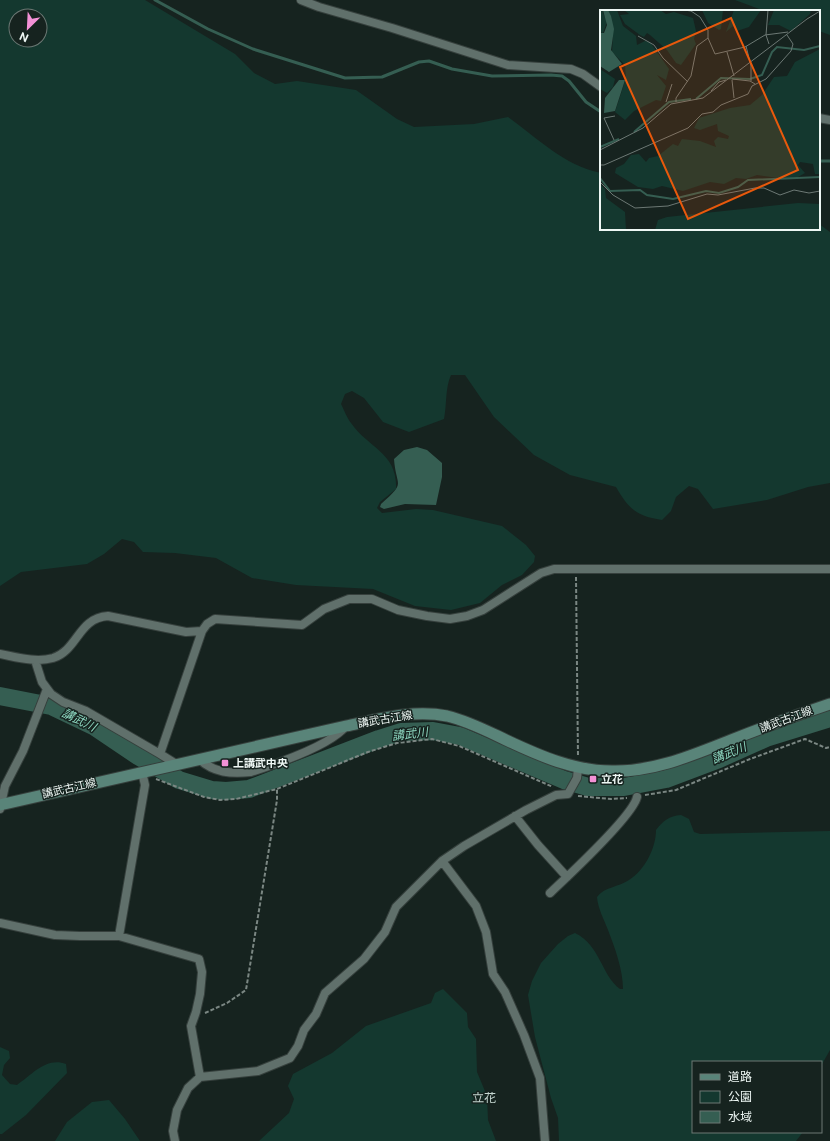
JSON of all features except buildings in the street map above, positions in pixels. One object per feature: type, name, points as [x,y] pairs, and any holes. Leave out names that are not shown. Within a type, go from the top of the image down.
[{"type":"main road","name":"講武古江線","points":[[0,806],[145,771],[398,715],[420,714],[446,716],[471,723],[577,773],[627,770],[677,760],[786,718],[830,704]]},
{"type":"street","points":[[301,0],[319,7],[392,28],[508,65],[571,69],[583,74],[600,86]]},
{"type":"street","points":[[820,118],[830,120]]},
{"type":"street","points":[[160,754],[202,631],[207,624],[220,619],[302,624],[324,609],[349,599],[372,598],[405,612],[427,616],[456,618],[483,610],[541,573],[554,569],[830,569]]},
{"type":"street","points":[[0,654],[35,660],[54,658],[61,653],[89,622],[100,616],[108,616],[186,632],[202,631]]},
{"type":"street","points":[[35,660],[42,682],[51,694],[63,702],[86,711],[160,754],[172,765]]},
{"type":"street","points":[[0,806],[5,786],[23,751],[47,689]]},
{"type":"street","points":[[199,759],[208,767],[218,771],[240,773],[251,772],[322,744],[340,734],[346,726]]},
{"type":"street","points":[[119,936],[145,785],[145,771]]},
{"type":"street","points":[[175,1141],[173,1131],[177,1110],[188,1088],[200,1077],[258,1071],[290,1058],[294,1054],[304,1030],[316,1014],[325,993],[364,959],[385,932],[396,907],[442,861],[464,846],[515,816],[556,795],[570,792],[577,773]]},
{"type":"street","points":[[550,894],[622,820],[634,805],[637,797]]},
{"type":"street","points":[[515,816],[538,845],[567,877]]},
{"type":"street","points":[[442,861],[476,906],[486,932],[493,974],[505,992],[524,1035],[540,1078],[546,1141]]},
{"type":"street","points":[[0,923],[55,935],[119,936],[199,959],[202,965],[202,972],[196,1012],[191,1026],[200,1077]]},
{"type":"path","points":[[576,568],[577,773]]},
{"type":"path","points":[[145,771],[189,793],[220,800],[236,799],[277,789],[368,752],[398,743],[432,739],[459,746],[570,792],[611,799],[637,797],[676,790],[750,758],[805,739],[826,748],[830,747]]},
{"type":"path","points":[[196,1012],[211,1012],[246,990],[277,800],[277,789]]},
{"type":"green space","points":[[0,0],[145,0],[235,54],[254,73],[275,84],[297,81],[356,90],[397,119],[414,127],[474,124],[508,117],[563,158],[587,169],[600,173],[600,230],[820,230],[820,225],[830,232],[830,483],[808,487],[767,500],[713,509],[698,489],[689,486],[676,497],[671,511],[662,520],[653,518],[639,514],[629,506],[616,487],[570,475],[534,455],[494,417],[465,375],[451,375],[448,385],[444,419],[409,432],[383,422],[364,398],[352,391],[345,394],[341,404],[348,419],[358,432],[381,452],[392,467],[396,489],[380,502],[377,508],[382,513],[416,509],[433,510],[502,526],[526,545],[535,556],[534,562],[522,575],[502,585],[480,603],[451,610],[415,606],[373,589],[296,585],[252,578],[216,558],[175,553],[143,552],[134,542],[122,539],[104,554],[87,564],[21,572],[0,586]]},
{"type":"green space","points":[[735,0],[830,0],[830,35],[820,31],[820,10],[762,10]]},
{"type":"green space","points":[[681,815],[689,819],[694,832],[700,834],[830,831],[830,1050],[822,1064],[822,1061],[692,1061],[692,1133],[802,1133],[796,1141],[559,1141],[558,1118],[551,1098],[535,1037],[528,995],[532,981],[541,963],[558,944],[568,936],[575,933],[590,945],[614,983],[620,989],[623,989],[622,974],[618,959],[600,910],[597,897],[604,891],[635,876],[645,865],[652,851],[656,830],[661,824],[673,816]]},
{"type":"green space","points":[[443,989],[467,1013],[468,1027],[476,1039],[477,1072],[487,1096],[488,1120],[496,1141],[259,1141],[289,1113],[294,1099],[288,1086],[293,1074],[332,1053],[366,1026],[431,1003],[435,993]]},
{"type":"green space","points":[[0,1047],[9,1051],[10,1058],[4,1065],[2,1075],[10,1084],[17,1085],[40,1068],[52,1063],[59,1062],[66,1064],[67,1073],[26,1115],[2,1134],[0,1134]]},
{"type":"green space","points":[[109,1100],[125,1119],[140,1141],[55,1141],[67,1122],[92,1102]]},
{"type":"water","points":[[417,447],[427,450],[442,463],[442,477],[436,505],[405,504],[384,509],[380,507],[398,484],[394,459],[404,450]]},
{"type":"waterway","points":[[155,0],[208,29],[253,49],[345,78],[382,77],[419,62],[429,61],[452,69],[492,76],[562,76],[569,81],[586,102],[600,111]]},
{"type":"waterway","points":[[820,161],[830,161]]},
{"type":"waterway","name":"講武川","points":[[0,696],[51,706],[95,727],[138,756],[179,780],[212,790],[226,791],[249,789],[401,732],[433,731],[460,736],[564,780],[588,787],[624,787],[666,779],[719,759],[766,738],[830,718]]},
{"type":"place","name":"上講武中央","points":[[225,763]]},
{"type":"place","name":"立花","points":[[593,779]]},
{"type":"district","name":"立花","points":[[484,1098]]}]
